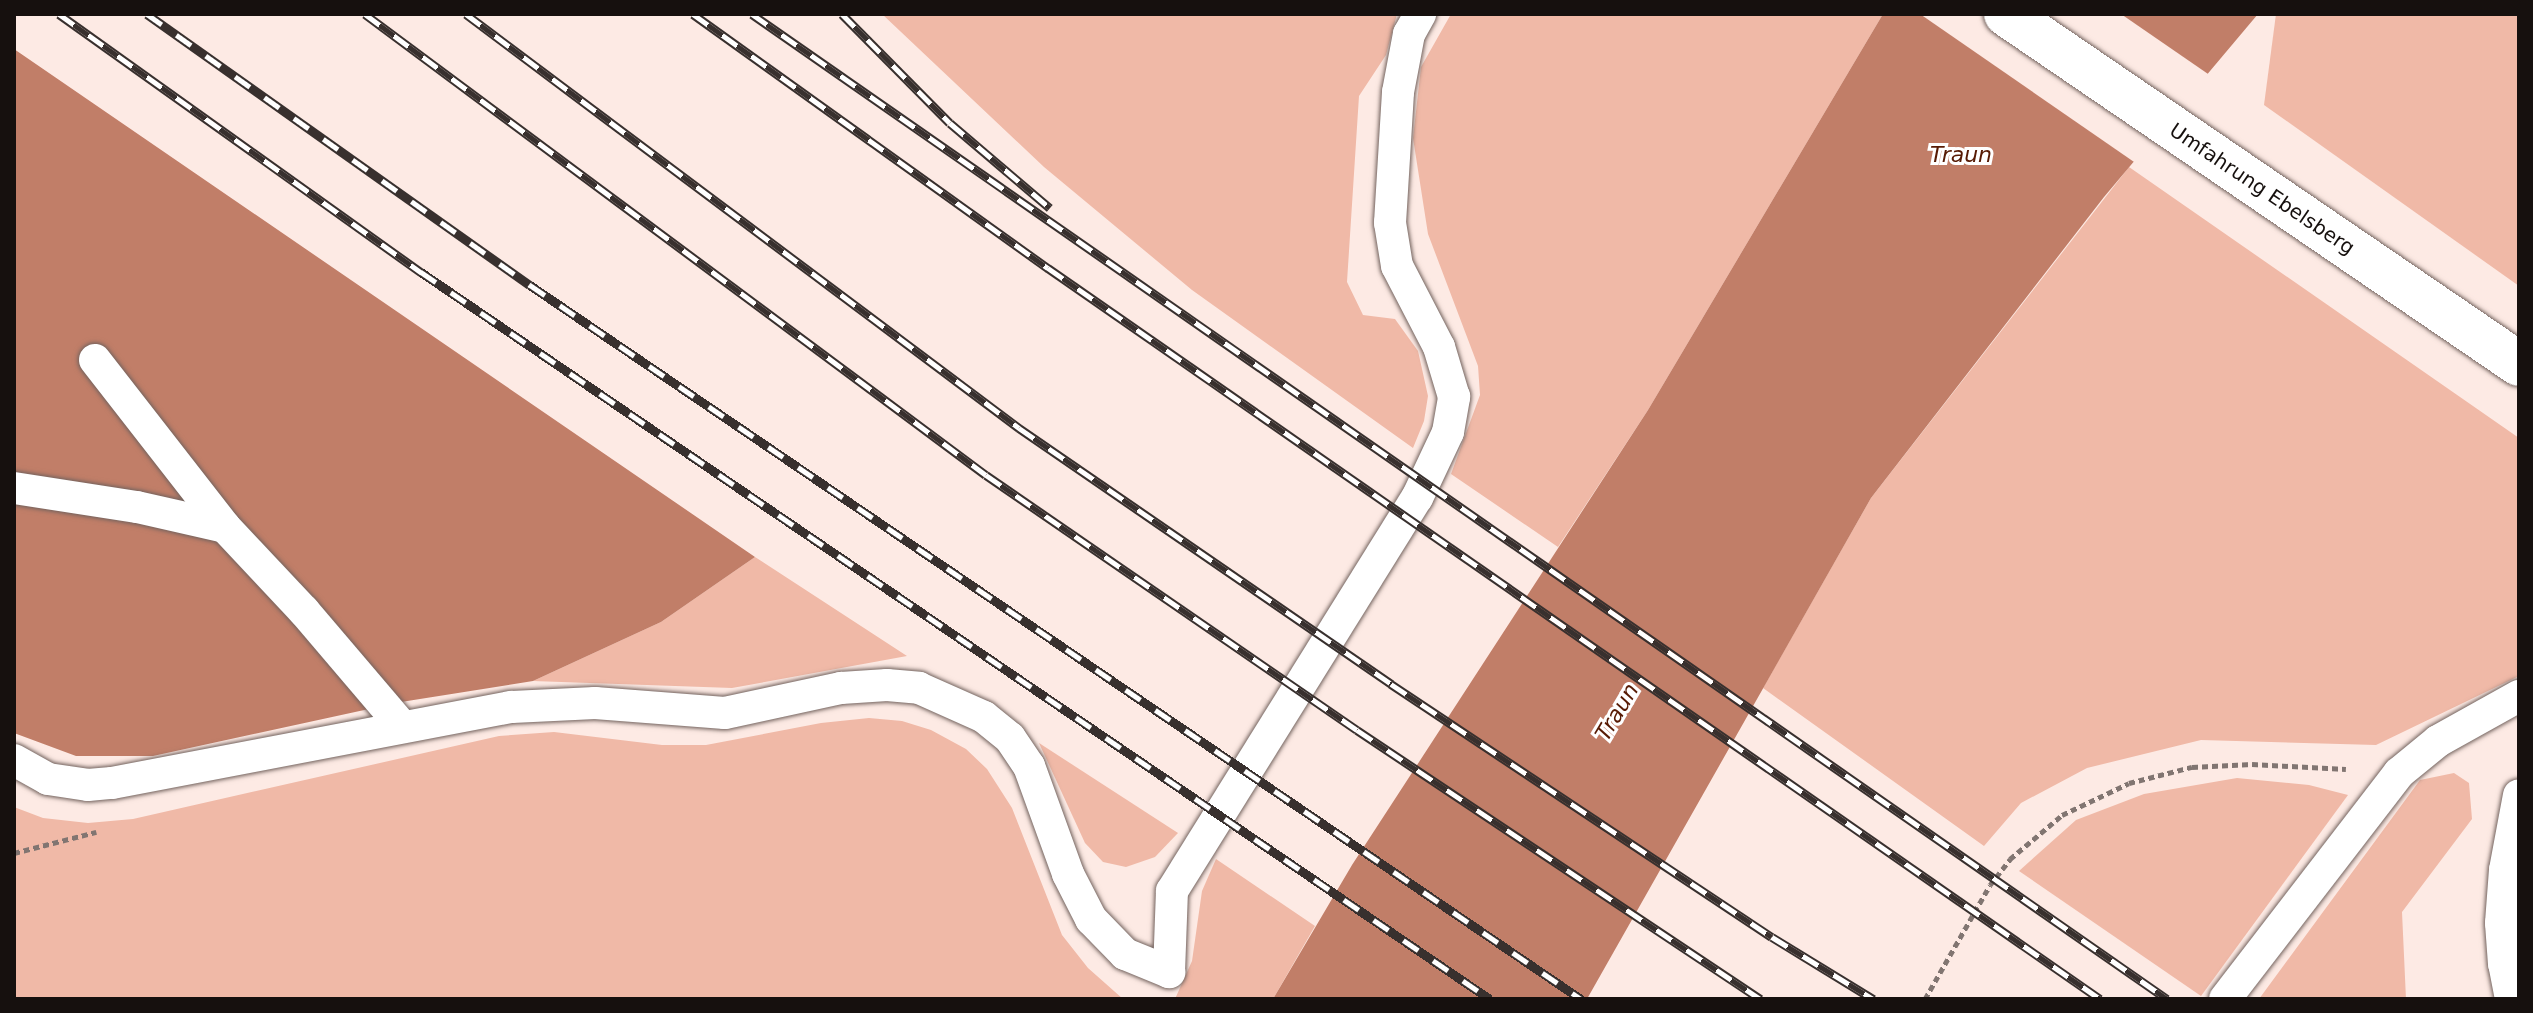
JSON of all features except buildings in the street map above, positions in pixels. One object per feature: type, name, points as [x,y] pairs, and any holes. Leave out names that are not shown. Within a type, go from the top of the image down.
[{"type":"main road","name":"Umfahrung Ebelsberg","points":[[2006,14],[2519,364]]},
{"type":"lane","points":[[14,760],[48,779],[88,785],[112,783],[255,758],[466,713],[558,703],[725,713],[863,686],[902,686],[939,694],[984,717],[1019,750],[1029,766],[1077,897],[1107,939],[1125,954],[1169,972],[1172,891],[1417,498],[1448,432],[1454,397],[1439,347],[1397,266],[1390,223],[1398,92],[1409,34],[1420,14]]},
{"type":"lane","points":[[95,360],[225,527],[304,611],[402,726]]},
{"type":"lane","points":[[14,488],[137,507],[225,527]]},
{"type":"lane","points":[[2225,999],[2399,773],[2438,741],[2519,696]]},
{"type":"lane","points":[[2511,999],[2501,923],[2505,870],[2519,795]]},
{"type":"path","points":[[1925,999],[1971,916],[2010,859],[2062,815],[2097,797],[2166,773],[2219,764],[2399,773]]},
{"type":"shaded area","points":[[882,14],[1397,14],[1386,55],[1359,96],[1347,282],[1363,315],[1395,319],[1418,351],[1428,396],[1424,421],[1413,448],[1192,290],[1044,167]]},
{"type":"shaded area","points":[[1451,14],[1883,14],[1648,410],[1558,547],[1451,474],[1480,395],[1478,366],[1428,234],[1413,138],[1421,67]]},
{"type":"shaded area","points":[[2276,14],[2519,14],[2519,286],[2264,105]]},
{"type":"shaded area","points":[[2129,167],[2519,438],[2519,676],[2376,745],[2201,740],[2087,768],[2021,803],[1984,846],[1763,688],[1871,498]]},
{"type":"shaded area","points":[[755,557],[907,656],[732,688],[533,681],[661,622]]},
{"type":"shaded area","points":[[869,718],[902,721],[931,730],[966,749],[987,769],[1012,808],[1062,935],[1088,968],[1123,999],[14,999],[14,807],[43,818],[88,823],[133,819],[499,736],[554,732],[662,745],[706,745],[821,723]]},
{"type":"shaded area","points":[[1039,743],[1178,833],[1155,857],[1126,867],[1103,862],[1085,843]]},
{"type":"shaded area","points":[[2454,773],[2469,783],[2472,819],[2402,912],[2406,999],[2259,999],[2420,780]]},
{"type":"shaded area","points":[[2237,778],[2309,785],[2348,795],[2201,996],[2019,871],[2076,820],[2144,794]]},
{"type":"shaded area","points":[[1216,859],[1315,926],[1273,999],[1175,999],[1192,961],[1202,891]]},
{"type":"water","name":"Traun","points":[[1883,14],[2258,14],[2104,197],[1871,498],[1587,999],[1273,999],[1352,865],[1648,410]]},
{"type":"water","points":[[14,49],[755,557],[661,622],[533,681],[401,702],[153,756],[76,756],[14,733]]},
{"type":"pier","points":[[1920,14],[2121,14],[2211,76],[2137,164]]},
{"type":"railway","points":[[59,14],[421,272],[1490,999]]},
{"type":"railway","points":[[147,14],[530,285],[1581,999]]},
{"type":"railway","points":[[365,14],[986,475],[1357,730],[1760,999]]},
{"type":"railway","points":[[466,14],[1019,428],[1391,684],[1772,937],[1873,999]]},
{"type":"railway","points":[[693,14],[1048,268],[2100,999]]},
{"type":"railway","points":[[752,14],[2167,999]]},
{"type":"railway","points":[[842,14],[950,123],[1050,208]]}]
